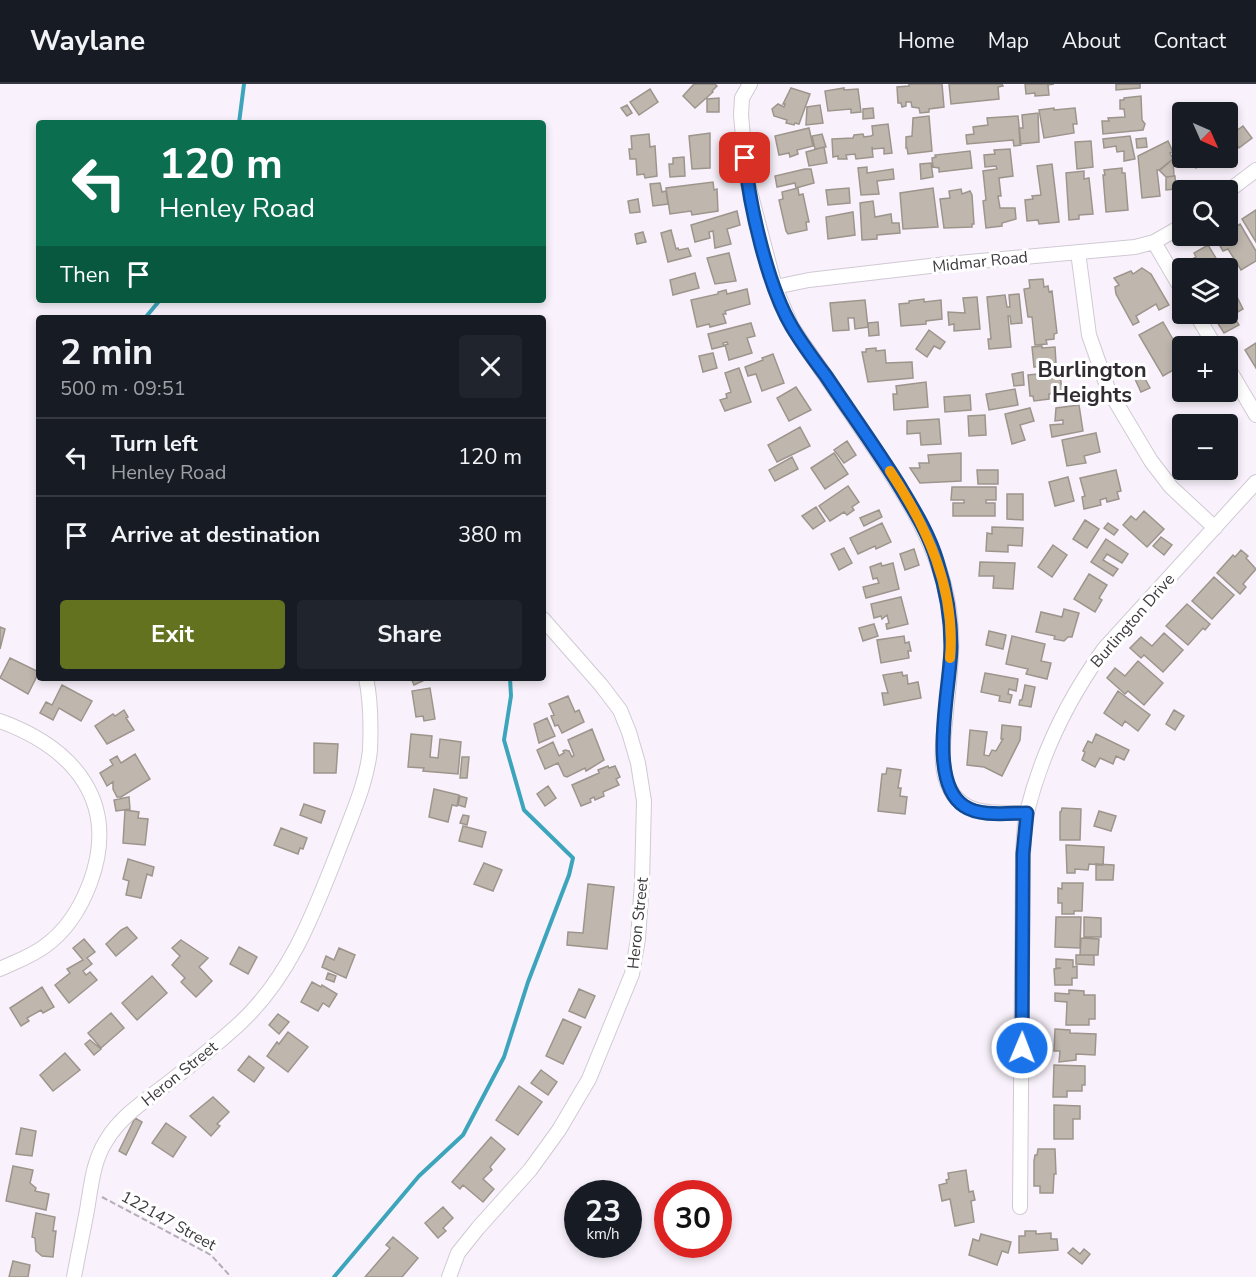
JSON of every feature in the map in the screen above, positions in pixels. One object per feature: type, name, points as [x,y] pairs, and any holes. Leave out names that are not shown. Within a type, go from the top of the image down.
[{"type":"street","points":[[750,84],[742,98],[741,115],[747,180],[775,287],[791,325],[892,475],[931,543],[943,578],[951,618],[951,649],[942,758],[945,779],[963,806],[975,811],[1027,813]]},
{"type":"street","points":[[1238,184],[1256,170]]},
{"type":"street","name":"Midmar Road","points":[[775,287],[809,280],[947,264],[1135,247],[1154,242],[1172,232]]},
{"type":"street","points":[[1154,242],[1172,273]]},
{"type":"street","points":[[1078,252],[1089,335],[1108,389],[1158,470],[1192,509],[1215,528]]},
{"type":"street","points":[[1238,385],[1256,415]]},
{"type":"street","name":"Burlington Drive","points":[[1020,1207],[1023,854],[1027,813],[1046,750],[1063,712],[1104,649],[1256,482]]},
{"type":"street","name":"Heron Street","points":[[448,1277],[458,1253],[530,1170],[559,1130],[589,1079],[632,974],[638,939],[644,801],[632,742],[620,710],[546,622]]},
{"type":"street","name":"Heron Street","points":[[74,1277],[90,1191],[100,1153],[106,1140],[118,1124],[240,1023],[265,998],[288,964],[320,898],[364,777],[370,752],[366,681]]},
{"type":"street","points":[[0,720],[48,744],[86,782],[95,802],[101,835],[97,866],[84,899],[65,928],[45,946],[0,969]]},
{"type":"path","name":"122147 Street","points":[[90,1191],[211,1255],[231,1277]]},
{"type":"building","points":[[694,84],[715,84],[717,86],[695,108],[683,96]]},
{"type":"building","points":[[909,84],[942,84],[944,107],[920,113],[919,108],[912,107],[911,102],[906,102],[906,106],[902,107],[901,103],[898,103],[897,87],[909,86]]},
{"type":"building","points":[[949,84],[1002,84],[1003,86],[998,87],[999,99],[951,104]]},
{"type":"building","points":[[1025,84],[1054,84],[1048,85],[1049,95],[1035,96],[1035,93],[1026,94]]},
{"type":"building","points":[[1116,84],[1140,84],[1140,88],[1116,90]]},
{"type":"building","points":[[791,88],[810,94],[799,124],[794,125],[774,116],[772,109],[778,104],[784,107],[785,104],[783,104]]},
{"type":"building","points":[[844,88],[844,90],[858,89],[861,112],[851,113],[851,109],[828,111],[825,91]]},
{"type":"building","points":[[650,89],[658,102],[639,115],[630,102]]},
{"type":"building","points":[[1141,96],[1142,120],[1145,124],[1143,130],[1103,134],[1102,121],[1109,121],[1108,118],[1125,117],[1124,109],[1120,109],[1120,100]]},
{"type":"building","points":[[719,98],[719,112],[707,112],[707,99]]},
{"type":"building","points":[[627,105],[632,113],[627,116],[621,108]]},
{"type":"building","points":[[820,105],[823,123],[806,125],[807,107]]},
{"type":"building","points":[[873,108],[874,118],[863,119],[863,109]]},
{"type":"building","points":[[1054,108],[1054,110],[1075,108],[1077,124],[1073,124],[1074,133],[1044,138],[1039,110]]},
{"type":"building","points":[[1038,113],[1039,142],[1020,144],[1019,128],[1023,128],[1022,115]]},
{"type":"building","points":[[929,116],[932,151],[908,154],[906,137],[912,136],[913,118]]},
{"type":"building","points":[[1018,116],[1021,145],[1014,146],[1013,140],[967,144],[966,135],[974,134],[973,127],[988,125],[987,118]]},
{"type":"building","points":[[888,124],[892,153],[884,154],[884,148],[873,149],[872,147],[873,157],[856,159],[855,154],[846,155],[847,159],[833,157],[832,139],[853,138],[854,135],[863,134],[864,137],[871,136],[873,135],[872,126]]},
{"type":"building","points":[[1243,126],[1252,138],[1239,148],[1238,130]]},
{"type":"building","points":[[809,128],[813,146],[797,150],[798,154],[790,157],[789,153],[779,155],[775,136]]},
{"type":"building","points":[[710,133],[710,168],[692,169],[689,136]]},
{"type":"building","points":[[649,134],[650,147],[655,146],[657,176],[645,178],[644,174],[637,175],[636,159],[630,159],[629,149],[632,149],[631,136]]},
{"type":"building","points":[[822,134],[826,147],[815,149],[812,136]]},
{"type":"building","points":[[1130,136],[1135,159],[1124,161],[1124,151],[1117,152],[1116,146],[1104,148],[1103,139]]},
{"type":"building","points":[[1146,138],[1147,147],[1137,148],[1136,139]]},
{"type":"building","points":[[1091,141],[1093,167],[1077,169],[1075,142]]},
{"type":"building","points":[[1168,141],[1172,150],[1170,153],[1172,160],[1157,170],[1160,196],[1142,198],[1138,156]]},
{"type":"building","points":[[824,147],[827,163],[809,166],[806,152]]},
{"type":"building","points":[[1010,149],[1013,176],[999,178],[1001,196],[998,196],[1000,208],[1015,208],[1016,219],[1002,223],[1002,226],[986,228],[983,171],[997,169],[996,166],[985,167],[984,155],[995,154],[994,150]]},
{"type":"building","points":[[970,151],[972,168],[939,172],[939,168],[933,167],[932,158],[936,157],[935,155]]},
{"type":"building","points":[[684,157],[685,176],[670,177],[669,164],[673,164],[673,158]]},
{"type":"building","points":[[1172,160],[1174,176],[1166,177],[1159,170]]},
{"type":"building","points":[[931,163],[933,177],[921,179],[920,164]]},
{"type":"building","points":[[1052,164],[1059,222],[1039,224],[1038,220],[1027,221],[1025,200],[1041,195],[1037,166]]},
{"type":"building","points":[[867,167],[867,173],[893,169],[894,179],[877,181],[879,194],[861,195],[858,168]]},
{"type":"building","points":[[1122,168],[1122,173],[1125,173],[1128,210],[1106,212],[1104,170]]},
{"type":"building","points":[[811,169],[814,183],[796,188],[795,183],[777,187],[775,176]]},
{"type":"building","points":[[1084,171],[1084,179],[1089,178],[1093,214],[1079,215],[1079,219],[1069,220],[1066,173]]},
{"type":"building","points":[[1175,176],[1175,180],[1172,180],[1172,189],[1166,190],[1166,177]]},
{"type":"building","points":[[713,182],[714,190],[717,189],[718,211],[692,215],[691,211],[670,214],[666,188]]},
{"type":"building","points":[[660,183],[662,192],[666,191],[668,204],[653,206],[650,184]]},
{"type":"building","points":[[798,188],[799,195],[803,194],[809,222],[806,222],[807,230],[788,234],[779,200],[783,199],[782,192]]},
{"type":"building","points":[[849,188],[850,203],[828,205],[826,190]]},
{"type":"building","points":[[933,188],[938,227],[903,229],[900,193]]},
{"type":"building","points":[[961,189],[962,194],[970,191],[972,195],[974,224],[972,227],[944,228],[940,199],[950,198],[949,191]]},
{"type":"building","points":[[638,199],[640,212],[630,213],[628,201]]},
{"type":"building","points":[[873,201],[875,217],[891,214],[892,223],[899,223],[900,233],[877,235],[877,239],[862,240],[860,203]]},
{"type":"building","points":[[1256,210],[1256,242],[1242,219]]},
{"type":"building","points":[[737,211],[740,225],[727,229],[731,244],[715,248],[713,231],[709,232],[710,238],[695,242],[691,225]]},
{"type":"building","points":[[853,212],[855,235],[828,239],[826,217]]},
{"type":"building","points":[[1240,224],[1256,251],[1256,261],[1241,270],[1238,258],[1234,258],[1228,249],[1223,251],[1220,246],[1238,246],[1238,225]]},
{"type":"building","points":[[671,230],[676,249],[688,248],[691,256],[668,262],[661,233]]},
{"type":"building","points":[[643,232],[646,242],[637,244],[635,234]]},
{"type":"building","points":[[1209,246],[1216,258],[1194,258],[1196,257],[1194,253]]},
{"type":"building","points":[[729,253],[736,281],[715,284],[707,258]]},
{"type":"building","points":[[1142,268],[1151,274],[1169,305],[1159,310],[1156,304],[1136,316],[1139,322],[1133,325],[1116,294],[1115,287],[1119,285],[1114,278],[1131,271],[1133,274]]},
{"type":"building","points":[[695,273],[699,288],[673,295],[670,280]]},
{"type":"building","points":[[1043,279],[1044,287],[1048,286],[1049,292],[1052,291],[1057,333],[1054,334],[1054,339],[1046,340],[1047,344],[1035,345],[1032,317],[1028,317],[1024,289],[1030,288],[1029,280]]},
{"type":"building","points":[[747,289],[750,304],[725,311],[726,314],[723,314],[726,323],[697,327],[691,300],[726,290],[727,294]]},
{"type":"building","points":[[1019,294],[1022,323],[1011,324],[1010,316],[1008,316],[1011,347],[989,349],[988,339],[991,339],[987,297],[1005,295],[1007,307],[1010,307],[1009,295]]},
{"type":"building","points":[[977,297],[980,329],[954,331],[954,324],[949,325],[948,312],[965,313],[963,298]]},
{"type":"building","points":[[924,299],[924,302],[941,300],[942,319],[926,321],[926,324],[901,326],[899,304]]},
{"type":"building","points":[[1238,299],[1243,309],[1238,312]]},
{"type":"building","points":[[865,300],[868,327],[855,329],[854,318],[848,318],[849,330],[833,331],[830,303]]},
{"type":"building","points":[[878,322],[879,335],[869,336],[868,323]]},
{"type":"building","points":[[1163,322],[1172,338],[1172,371],[1163,376],[1139,335]]},
{"type":"building","points":[[751,323],[755,336],[747,338],[752,353],[729,360],[725,345],[728,344],[727,342],[723,343],[724,346],[712,349],[708,334]]},
{"type":"building","points":[[1238,323],[1239,325],[1224,333],[1218,324]]},
{"type":"building","points":[[929,330],[945,342],[940,349],[934,346],[927,357],[916,349]]},
{"type":"building","points":[[1256,343],[1256,368],[1245,350]]},
{"type":"building","points":[[1042,346],[1042,348],[1055,347],[1056,363],[1034,367],[1032,347]]},
{"type":"building","points":[[876,348],[876,351],[885,350],[886,363],[912,362],[913,378],[868,382],[862,352]]},
{"type":"building","points":[[713,353],[717,368],[703,372],[699,356]]},
{"type":"building","points":[[773,354],[784,383],[762,391],[756,374],[748,376],[745,367]]},
{"type":"building","points":[[739,368],[751,402],[725,411],[720,400],[727,398],[726,394],[731,392],[725,373]]},
{"type":"building","points":[[1023,372],[1024,385],[1014,386],[1012,374]]},
{"type":"building","points":[[1060,372],[1062,393],[1049,394],[1049,399],[1034,401],[1033,396],[1030,396],[1028,375]]},
{"type":"building","points":[[1143,375],[1150,388],[1141,392],[1135,379]]},
{"type":"building","points":[[926,382],[928,407],[894,410],[893,394],[897,394],[896,386]]},
{"type":"building","points":[[796,387],[811,410],[789,421],[777,398]]},
{"type":"building","points":[[1015,389],[1018,405],[989,410],[986,394]]},
{"type":"building","points":[[970,395],[971,410],[945,412],[944,397]]},
{"type":"building","points":[[1079,405],[1083,431],[1052,437],[1050,425],[1063,424],[1063,420],[1055,421],[1056,408]]},
{"type":"building","points":[[1030,408],[1034,421],[1020,425],[1025,440],[1012,444],[1005,414]]},
{"type":"building","points":[[985,415],[986,435],[969,436],[968,416]]},
{"type":"building","points":[[939,419],[941,444],[921,445],[920,433],[907,434],[907,421]]},
{"type":"building","points":[[800,427],[810,446],[777,462],[768,445]]},
{"type":"building","points":[[1096,433],[1100,452],[1084,456],[1086,463],[1067,466],[1062,440]]},
{"type":"building","points":[[847,441],[856,455],[844,463],[834,450]]},
{"type":"building","points":[[834,453],[848,474],[825,489],[811,468]]},
{"type":"building","points":[[961,453],[961,481],[920,483],[910,468],[920,468],[919,463],[929,463],[928,455]]},
{"type":"building","points":[[792,457],[798,469],[775,481],[769,470]]},
{"type":"building","points":[[977,470],[998,470],[998,484],[978,484]]},
{"type":"building","points":[[1116,470],[1121,491],[1117,492],[1119,499],[1107,502],[1106,498],[1100,500],[1101,505],[1084,509],[1082,497],[1085,496],[1080,478]]},
{"type":"building","points":[[1068,477],[1074,501],[1055,506],[1049,482]]},
{"type":"building","points":[[848,486],[859,502],[847,515],[844,512],[830,521],[819,506]]},
{"type":"building","points":[[952,487],[996,487],[996,500],[986,500],[986,503],[995,503],[995,516],[953,516],[953,503],[964,503],[964,500],[951,500]]},
{"type":"building","points":[[1007,494],[1023,494],[1023,520],[1007,519]]},
{"type":"building","points":[[816,507],[825,521],[813,529],[802,516]]},
{"type":"building","points":[[879,510],[882,517],[864,526],[860,518]]},
{"type":"building","points":[[1144,511],[1164,529],[1147,547],[1123,525],[1131,516],[1136,520]]},
{"type":"building","points":[[1085,520],[1099,529],[1087,548],[1073,539]]},
{"type":"building","points":[[882,523],[891,542],[858,554],[850,538]]},
{"type":"building","points":[[1108,523],[1118,530],[1114,535],[1104,528]]},
{"type":"building","points":[[992,527],[1023,528],[1022,546],[1008,545],[1008,552],[986,551],[987,533],[992,534]]},
{"type":"building","points":[[1161,537],[1172,545],[1164,555],[1153,546]]},
{"type":"building","points":[[1106,539],[1128,554],[1122,563],[1107,554],[1103,560],[1118,569],[1113,576],[1091,562]]},
{"type":"building","points":[[1053,545],[1067,555],[1052,577],[1038,567]]},
{"type":"building","points":[[844,548],[852,563],[839,570],[831,554]]},
{"type":"building","points":[[914,549],[919,565],[905,570],[900,554]]},
{"type":"building","points":[[1241,550],[1256,569],[1243,584],[1246,587],[1240,594],[1217,573],[1233,555],[1235,557]]},
{"type":"building","points":[[980,562],[1015,563],[1013,589],[993,588],[994,576],[979,576]]},
{"type":"building","points":[[881,563],[882,566],[893,563],[899,589],[866,598],[863,587],[879,583],[877,578],[873,579],[870,567]]},
{"type":"building","points":[[1089,574],[1107,585],[1099,598],[1102,600],[1095,612],[1074,599]]},
{"type":"building","points":[[1214,577],[1234,595],[1212,619],[1192,601]]},
{"type":"building","points":[[901,597],[908,624],[887,629],[886,624],[889,623],[887,615],[882,619],[881,616],[874,618],[871,604]]},
{"type":"building","points":[[1187,604],[1210,624],[1205,630],[1203,628],[1188,645],[1166,626]]},
{"type":"building","points":[[1064,609],[1079,613],[1072,637],[1064,641],[1054,639],[1055,636],[1036,632],[1041,612],[1062,617]]},
{"type":"building","points":[[874,624],[878,636],[863,641],[859,628]]},
{"type":"building","points":[[0,627],[5,629],[0,649]]},
{"type":"building","points":[[989,631],[1006,635],[1003,649],[986,645]]},
{"type":"building","points":[[1164,633],[1183,650],[1163,672],[1144,655],[1141,658],[1130,648],[1141,637],[1152,646]]},
{"type":"building","points":[[904,636],[905,643],[909,642],[911,651],[908,651],[909,658],[881,663],[877,640]]},
{"type":"building","points":[[1012,636],[1045,644],[1041,661],[1051,663],[1047,679],[1026,674],[1028,669],[1006,664]]},
{"type":"building","points":[[10,658],[36,671],[36,678],[28,694],[0,678]]},
{"type":"building","points":[[1138,661],[1163,683],[1144,705],[1128,691],[1125,694],[1107,678],[1115,668],[1125,676]]},
{"type":"building","points":[[902,672],[903,676],[907,675],[908,684],[918,682],[921,698],[884,705],[882,693],[888,693],[883,675]]},
{"type":"building","points":[[985,673],[1018,679],[1016,691],[1009,689],[1008,694],[1012,695],[1010,703],[999,701],[1000,696],[981,692]]},
{"type":"building","points":[[62,685],[92,701],[81,721],[59,708],[53,720],[40,713],[46,702],[52,705]]},
{"type":"building","points":[[1025,685],[1035,687],[1031,707],[1019,705]]},
{"type":"building","points":[[430,688],[435,719],[424,721],[423,716],[416,717],[412,691]]},
{"type":"building","points":[[1118,691],[1150,715],[1138,731],[1125,721],[1122,726],[1104,713]]},
{"type":"building","points":[[568,696],[575,712],[579,710],[584,722],[562,733],[558,725],[555,726],[551,716],[554,715],[549,704]]},
{"type":"building","points":[[124,710],[134,730],[107,744],[95,726],[113,714],[115,716]]},
{"type":"building","points":[[1174,710],[1184,716],[1175,730],[1166,724]]},
{"type":"building","points":[[547,718],[555,736],[539,743],[534,724]]},
{"type":"building","points":[[1002,725],[1021,727],[1020,740],[1002,776],[984,767],[967,765],[970,730],[987,732],[984,755],[989,756],[992,750],[996,751],[1003,739],[1001,739]]},
{"type":"building","points":[[592,729],[604,760],[586,771],[585,768],[567,777],[564,776],[558,763],[545,769],[537,750],[553,742],[559,756],[565,750],[569,751],[572,757],[574,755],[568,740]]},
{"type":"building","points":[[411,734],[432,736],[430,757],[438,758],[440,739],[461,742],[458,774],[423,771],[424,768],[408,767]]},
{"type":"building","points":[[1096,734],[1129,750],[1124,760],[1116,756],[1113,764],[1100,758],[1095,767],[1082,760],[1088,741],[1092,743]]},
{"type":"building","points":[[314,743],[338,744],[336,773],[314,773]]},
{"type":"building","points":[[135,754],[150,779],[121,797],[117,797],[113,789],[113,782],[107,786],[100,773],[113,765],[110,760],[117,756],[121,763]]},
{"type":"building","points":[[462,757],[469,757],[467,778],[460,778]]},
{"type":"building","points":[[608,766],[609,768],[615,766],[620,777],[616,779],[619,785],[603,792],[604,796],[595,800],[594,797],[590,799],[591,802],[581,806],[572,785],[599,773],[598,770]]},
{"type":"building","points":[[887,768],[901,770],[898,788],[901,788],[900,796],[907,797],[905,814],[878,811],[882,774],[886,774]]},
{"type":"building","points":[[548,786],[556,798],[545,806],[537,794]]},
{"type":"building","points":[[434,789],[459,795],[457,806],[452,805],[448,822],[429,817]]},
{"type":"building","points":[[460,796],[467,798],[465,807],[458,805]]},
{"type":"building","points":[[129,797],[130,809],[116,811],[114,800]]},
{"type":"building","points":[[304,804],[325,811],[321,823],[300,815]]},
{"type":"building","points":[[1062,808],[1081,809],[1080,840],[1060,840]]},
{"type":"building","points":[[125,810],[139,812],[138,818],[148,819],[145,845],[123,843]]},
{"type":"building","points":[[1099,811],[1116,816],[1111,831],[1094,826]]},
{"type":"building","points":[[463,815],[469,816],[467,825],[460,823]]},
{"type":"building","points":[[463,826],[486,832],[482,847],[459,841]]},
{"type":"building","points":[[281,828],[307,838],[303,849],[300,848],[298,854],[274,845]]},
{"type":"building","points":[[1066,845],[1104,847],[1103,865],[1089,864],[1088,870],[1075,869],[1075,873],[1067,873]]},
{"type":"building","points":[[128,859],[154,867],[152,876],[147,874],[141,898],[126,895],[129,881],[123,879]]},
{"type":"building","points":[[484,863],[502,870],[493,891],[474,884]]},
{"type":"building","points":[[1096,864],[1114,865],[1113,880],[1096,880]]},
{"type":"building","points":[[1062,883],[1083,883],[1082,911],[1062,914],[1062,903],[1058,903],[1058,888],[1062,889]]},
{"type":"building","points":[[588,884],[614,887],[607,949],[567,945],[568,932],[583,933]]},
{"type":"building","points":[[1056,917],[1081,917],[1080,948],[1055,947]]},
{"type":"building","points":[[1084,917],[1101,918],[1101,937],[1084,937]]},
{"type":"building","points":[[127,927],[137,938],[116,956],[106,944]]},
{"type":"building","points":[[1081,938],[1099,939],[1098,955],[1080,955]]},
{"type":"building","points":[[84,939],[95,952],[87,958],[92,964],[83,971],[86,975],[90,972],[97,980],[69,1003],[55,985],[70,973],[67,969],[83,960],[73,948]]},
{"type":"building","points":[[181,940],[208,958],[199,967],[212,981],[196,997],[181,982],[185,978],[172,965],[180,956],[172,948]]},
{"type":"building","points":[[239,947],[257,957],[248,974],[230,964]]},
{"type":"building","points":[[339,948],[355,955],[346,978],[322,967],[326,956],[334,960]]},
{"type":"building","points":[[1076,955],[1094,955],[1094,965],[1076,964]]},
{"type":"building","points":[[1056,959],[1073,960],[1073,967],[1077,966],[1077,978],[1072,978],[1072,985],[1055,985],[1054,969],[1061,968],[1056,968]]},
{"type":"building","points":[[328,973],[336,976],[334,982],[326,979]]},
{"type":"building","points":[[152,976],[167,993],[137,1020],[122,1003]]},
{"type":"building","points":[[312,982],[337,994],[329,1007],[323,1003],[318,1011],[301,1002]]},
{"type":"building","points":[[42,987],[54,1007],[43,1013],[41,1010],[27,1018],[29,1021],[21,1026],[10,1008]]},
{"type":"building","points":[[579,989],[595,996],[585,1018],[569,1011]]},
{"type":"building","points":[[1069,990],[1084,991],[1084,995],[1095,995],[1095,1019],[1089,1019],[1089,1025],[1066,1025],[1067,1002],[1055,1001],[1055,993],[1069,994]]},
{"type":"building","points":[[111,1013],[124,1028],[101,1048],[88,1033]]},
{"type":"building","points":[[278,1014],[289,1022],[279,1034],[269,1025]]},
{"type":"building","points":[[563,1019],[581,1027],[563,1064],[546,1056]]},
{"type":"building","points":[[1055,1029],[1070,1030],[1070,1033],[1096,1034],[1095,1055],[1076,1054],[1076,1060],[1059,1062],[1060,1051],[1054,1051]]},
{"type":"building","points":[[288,1032],[308,1047],[288,1072],[267,1056]]},
{"type":"building","points":[[90,1040],[101,1049],[94,1055],[85,1044]]},
{"type":"building","points":[[65,1053],[80,1070],[53,1091],[40,1075]]},
{"type":"building","points":[[249,1056],[264,1068],[254,1082],[238,1070]]},
{"type":"building","points":[[1054,1065],[1085,1066],[1085,1085],[1082,1085],[1082,1091],[1067,1091],[1067,1097],[1053,1097]]},
{"type":"building","points":[[541,1070],[557,1082],[548,1095],[531,1083]]},
{"type":"building","points":[[519,1086],[542,1102],[518,1135],[496,1120]]},
{"type":"building","points":[[213,1097],[229,1112],[217,1124],[220,1126],[211,1136],[190,1116]]},
{"type":"building","points":[[1054,1105],[1080,1106],[1080,1119],[1073,1119],[1073,1139],[1054,1139]]},
{"type":"building","points":[[135,1118],[142,1122],[126,1155],[119,1151]]},
{"type":"building","points":[[166,1123],[186,1137],[173,1157],[152,1143]]},
{"type":"building","points":[[21,1128],[36,1131],[32,1156],[16,1154]]},
{"type":"building","points":[[491,1137],[505,1149],[490,1167],[492,1170],[483,1179],[494,1189],[483,1202],[463,1185],[460,1189],[452,1182]]},
{"type":"building","points":[[1038,1149],[1055,1149],[1056,1174],[1054,1174],[1053,1193],[1040,1193],[1040,1186],[1034,1186],[1034,1161]]},
{"type":"building","points":[[13,1166],[33,1170],[30,1183],[36,1188],[35,1191],[49,1194],[46,1210],[6,1201]]},
{"type":"building","points":[[966,1170],[969,1192],[973,1191],[975,1200],[971,1201],[974,1222],[955,1226],[950,1199],[942,1201],[939,1185],[947,1183],[948,1173]]},
{"type":"building","points":[[443,1207],[453,1218],[443,1228],[446,1231],[438,1238],[425,1223]]},
{"type":"building","points":[[36,1213],[55,1217],[53,1257],[42,1256],[36,1251],[35,1238],[32,1237]]},
{"type":"building","points":[[1025,1231],[1036,1231],[1036,1234],[1051,1233],[1051,1239],[1057,1239],[1058,1250],[1019,1253],[1019,1236],[1025,1236]]},
{"type":"building","points":[[981,1234],[1011,1242],[1008,1253],[1002,1251],[997,1265],[969,1255],[973,1239],[979,1241]]},
{"type":"building","points":[[393,1237],[418,1258],[402,1277],[365,1277],[390,1248],[386,1245]]},
{"type":"building","points":[[1073,1248],[1080,1254],[1084,1249],[1090,1254],[1082,1264],[1068,1253]]},
{"type":"building","points":[[13,1261],[30,1265],[28,1277],[9,1277]]},
{"type":"waterway","points":[[239,120],[244,84]]},
{"type":"waterway","points":[[148,315],[158,303]]},
{"type":"waterway","points":[[334,1277],[419,1176],[463,1135],[504,1057],[528,982],[569,875],[573,858],[524,810],[504,740],[511,696],[510,681]]},
{"type":"slow traffic","points":[[890,471],[916,513],[931,543],[943,578],[951,618],[950,658]]},
{"type":"district","name":"Burlington Heights","points":[[1092,382]]},
{"type":"route","points":[[745,158],[747,180],[762,246],[780,301],[791,325],[916,513],[931,543],[943,578],[951,618],[951,649],[942,758],[945,779],[954,796],[963,806],[975,811],[1027,813],[1023,854],[1022,1048]]}]
